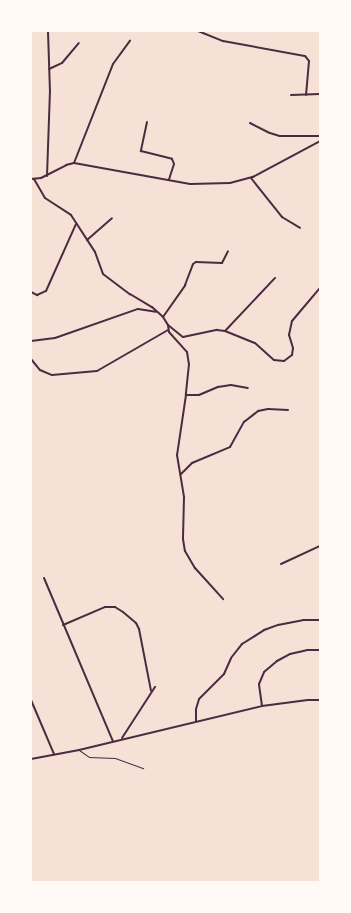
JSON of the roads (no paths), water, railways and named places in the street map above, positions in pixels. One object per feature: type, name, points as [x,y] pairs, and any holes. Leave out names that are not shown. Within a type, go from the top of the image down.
[{"type":"street","points":[[47,176],[49,68],[48,31]]},
{"type":"street","points":[[198,31],[223,41],[305,56],[309,61],[306,95]]},
{"type":"street","points":[[74,163],[113,64],[130,41]]},
{"type":"street","points":[[49,68],[62,63],[79,43]]},
{"type":"street","points":[[291,95],[320,94]]},
{"type":"street","points":[[147,122],[141,152],[172,159],[174,164],[169,179]]},
{"type":"street","points":[[250,123],[270,133],[280,136],[320,136]]},
{"type":"street","points":[[320,141],[250,178],[230,183],[190,184],[74,163],[66,165],[47,176],[32,179],[42,195],[69,213],[95,252],[103,274],[158,312],[168,325],[183,337],[217,330],[225,331],[255,343],[274,360],[280,362],[287,360],[292,355],[293,351],[289,335],[292,321],[320,288]]},
{"type":"street","points":[[250,178],[282,217],[300,228]]},
{"type":"street","points":[[87,240],[112,218]]},
{"type":"street","points":[[31,292],[37,295],[46,291],[76,224]]},
{"type":"street","points":[[163,317],[185,285],[193,264],[196,262],[222,263],[228,251]]},
{"type":"street","points":[[225,331],[275,278]]},
{"type":"street","points":[[31,341],[55,338],[141,308],[158,312]]},
{"type":"street","points":[[168,325],[168,330],[187,352],[188,364],[186,395],[177,455],[184,497],[182,533],[185,551],[195,568],[223,599]]},
{"type":"street","points":[[31,359],[33,364],[40,370],[52,375],[97,371],[117,361],[168,330]]},
{"type":"street","points":[[186,395],[199,395],[218,387],[230,385],[248,388]]},
{"type":"street","points":[[181,474],[192,463],[230,447],[244,422],[258,411],[288,410]]},
{"type":"street","points":[[281,564],[320,546]]},
{"type":"street","points":[[44,578],[113,741]]},
{"type":"street","points":[[63,625],[105,608],[115,607],[123,612],[136,623],[139,629],[151,691]]},
{"type":"street","points":[[196,721],[196,709],[199,699],[224,674],[235,651],[242,644],[264,630],[278,625],[303,620],[320,620]]},
{"type":"street","points":[[262,706],[259,684],[264,672],[277,661],[290,654],[307,650],[320,650]]},
{"type":"street","points":[[122,738],[155,687]]},
{"type":"street","points":[[31,700],[54,755]]},
{"type":"street","points":[[31,758],[79,750],[122,738],[262,706],[308,700],[320,700]]},
{"type":"lane","points":[[79,750],[84,755],[89,757],[115,758],[143,768]]}]
